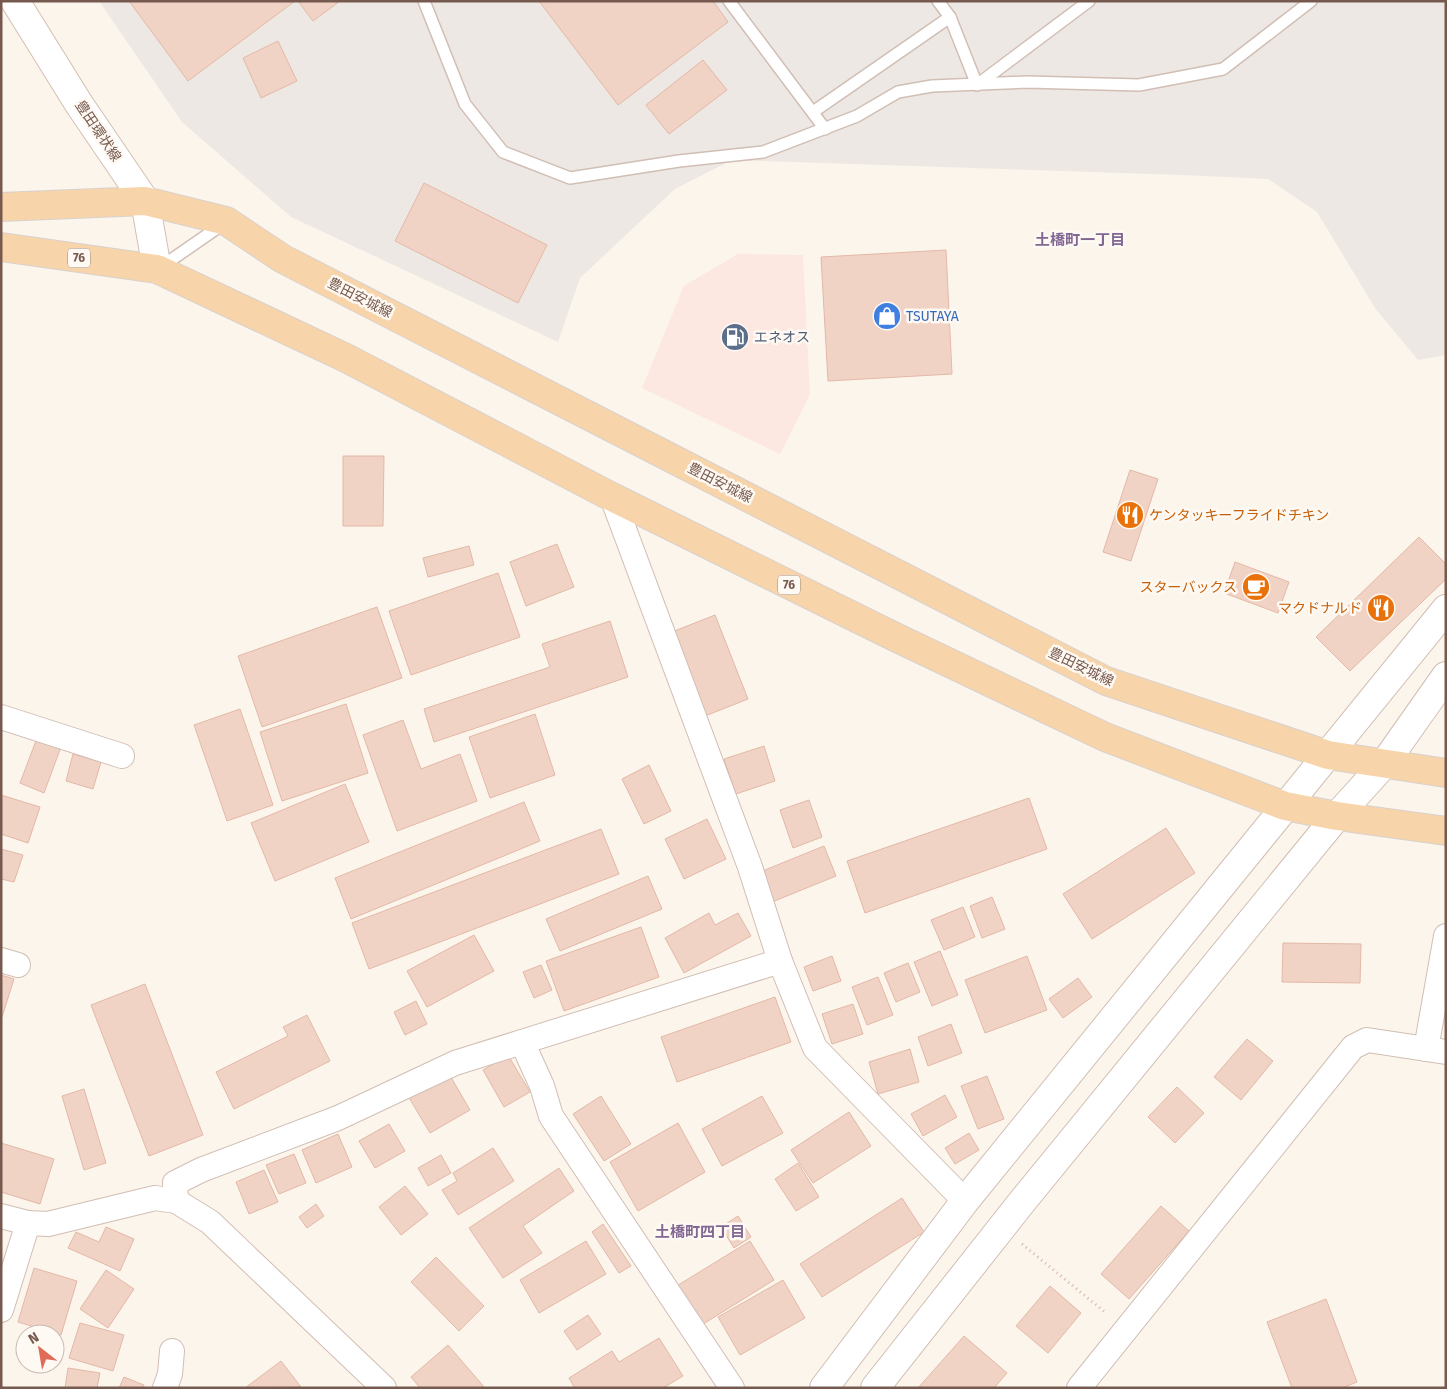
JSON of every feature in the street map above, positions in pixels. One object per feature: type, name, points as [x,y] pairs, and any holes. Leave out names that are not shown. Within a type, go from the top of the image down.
[{"type":"main road","name":"豊田安城線","points":[[1,207],[145,201],[226,221],[283,259],[1106,681],[1328,755],[1446,773]]},
{"type":"main road","name":"76","points":[[1,246],[157,269],[346,358],[612,497],[893,636],[1105,737],[1285,806],[1337,816],[1446,831]]},
{"type":"street","name":"豊田環状線","points":[[16,1],[79,104],[145,201],[157,269]]},
{"type":"street","points":[[612,497],[750,867],[780,962],[815,1048],[965,1201]]},
{"type":"street","points":[[824,1388],[965,1201],[1446,609]]},
{"type":"street","points":[[874,1388],[1021,1203],[1337,816],[1384,764],[1446,676]]},
{"type":"street","points":[[1,717],[122,756]]},
{"type":"street","points":[[1079,1388],[1124,1329],[1353,1047],[1367,1040],[1436,1050],[1446,936]]},
{"type":"street","points":[[176,1201],[175,1183],[200,1170],[338,1118],[455,1063],[780,962]]},
{"type":"street","points":[[522,1042],[542,1086],[551,1116],[732,1388]]},
{"type":"street","points":[[1,1216],[28,1224],[48,1224],[156,1198],[176,1201],[210,1222],[384,1388]]},
{"type":"street","points":[[1,1310],[28,1224]]},
{"type":"street","points":[[165,1388],[170,1374],[172,1351]]},
{"type":"lane","points":[[424,1],[465,104],[503,152],[570,178],[763,152],[857,116],[898,92],[932,86],[1027,82],[1139,85],[1223,69],[1311,1]]},
{"type":"lane","points":[[729,1],[826,128]]},
{"type":"lane","points":[[938,1],[950,17],[978,85]]},
{"type":"lane","points":[[978,85],[1089,1]]},
{"type":"lane","points":[[813,112],[950,17]]},
{"type":"lane","points":[[157,269],[226,221]]},
{"type":"path","points":[[1016,1239],[1124,1329]]},
{"type":"shaded area","points":[[99,1],[1446,1],[1446,355],[1418,360],[1375,308],[1317,212],[1268,179],[732,160],[675,189],[580,278],[558,342],[291,217],[182,122]]},
{"type":"shaded area","name":"エネオス","points":[[738,254],[803,255],[810,394],[780,454],[642,388],[684,286]]},
{"type":"building","points":[[129,1],[295,1],[188,81]]},
{"type":"building","points":[[298,1],[340,1],[313,21]]},
{"type":"building","points":[[539,1],[713,1],[728,22],[618,105]]},
{"type":"building","points":[[278,41],[297,81],[261,98],[243,58]]},
{"type":"building","points":[[703,60],[727,90],[669,134],[646,105]]},
{"type":"building","points":[[424,183],[547,245],[518,303],[395,241]]},
{"type":"building","name":"TSUTAYA","points":[[946,250],[952,374],[828,381],[821,257]]},
{"type":"building","points":[[343,456],[384,456],[383,526],[343,526]]},
{"type":"building","name":"ケンタッキーフライドチキン","points":[[1130,470],[1158,479],[1131,561],[1103,552]]},
{"type":"building","name":"マクドナルド","points":[[1419,537],[1446,564],[1446,579],[1350,671],[1316,637]]},
{"type":"building","points":[[557,544],[574,587],[526,606],[510,562]]},
{"type":"building","points":[[469,546],[474,565],[428,577],[423,558]]},
{"type":"building","name":"スターバックス","points":[[1235,562],[1289,582],[1278,613],[1224,593]]},
{"type":"building","points":[[498,573],[520,637],[411,675],[389,611]]},
{"type":"building","points":[[377,607],[402,678],[262,727],[238,656]]},
{"type":"building","points":[[715,615],[748,699],[705,716],[672,632]]},
{"type":"building","points":[[610,621],[628,677],[434,742],[424,709],[550,667],[542,644]]},
{"type":"building","points":[[346,704],[368,773],[282,801],[260,732]]},
{"type":"building","points":[[240,709],[273,805],[227,821],[194,725]]},
{"type":"building","points":[[535,714],[555,775],[490,798],[469,737]]},
{"type":"building","points":[[403,720],[421,769],[460,754],[477,801],[397,831],[363,735]]},
{"type":"building","points":[[37,738],[61,747],[44,793],[20,783]]},
{"type":"building","points":[[764,746],[775,781],[736,794],[724,759]]},
{"type":"building","points":[[73,754],[101,762],[93,789],[66,781]]},
{"type":"building","points":[[649,765],[671,811],[644,824],[622,779]]},
{"type":"building","points":[[345,784],[369,842],[275,881],[251,823]]},
{"type":"building","points":[[1,795],[40,807],[28,843],[1,834]]},
{"type":"building","points":[[1029,798],[1047,849],[865,913],[847,861]]},
{"type":"building","points":[[809,800],[822,837],[793,848],[780,810]]},
{"type":"building","points":[[524,802],[540,841],[351,919],[335,878]]},
{"type":"building","points":[[707,819],[726,859],[684,879],[665,839]]},
{"type":"building","points":[[1166,828],[1195,873],[1092,939],[1063,894]]},
{"type":"building","points":[[601,829],[619,874],[369,969],[352,923]]},
{"type":"building","points":[[824,846],[836,876],[772,902],[760,872]]},
{"type":"building","points":[[1,849],[23,855],[14,882],[1,879]]},
{"type":"building","points":[[648,876],[662,909],[560,951],[546,919]]},
{"type":"building","points":[[992,897],[1005,929],[982,938],[970,906]]},
{"type":"building","points":[[963,907],[975,937],[944,950],[931,920]]},
{"type":"building","points":[[709,913],[715,925],[738,913],[751,936],[684,973],[665,938]]},
{"type":"building","points":[[641,927],[659,977],[564,1011],[546,961]]},
{"type":"building","points":[[474,935],[494,971],[427,1007],[407,971]]},
{"type":"building","points":[[1283,943],[1361,944],[1360,983],[1282,982]]},
{"type":"building","points":[[940,951],[958,995],[932,1006],[914,962]]},
{"type":"building","points":[[832,956],[841,981],[813,991],[804,967]]},
{"type":"building","points":[[1027,956],[1047,1010],[985,1033],[965,980]]},
{"type":"building","points":[[908,963],[920,992],[896,1002],[884,973]]},
{"type":"building","points":[[541,965],[552,990],[534,998],[523,972]]},
{"type":"building","points":[[1,975],[14,979],[2,1017],[1,1017]]},
{"type":"building","points":[[878,977],[893,1015],[867,1025],[852,987]]},
{"type":"building","points":[[1078,978],[1092,997],[1063,1018],[1049,999]]},
{"type":"building","points":[[145,984],[203,1135],[149,1156],[91,1005]]},
{"type":"building","points":[[775,997],[791,1042],[677,1082],[661,1037]]},
{"type":"building","points":[[416,1001],[427,1024],[405,1035],[394,1012]]},
{"type":"building","points":[[853,1004],[863,1034],[832,1044],[822,1014]]},
{"type":"building","points":[[307,1015],[330,1061],[234,1109],[216,1072],[288,1036],[283,1027]]},
{"type":"building","points":[[951,1024],[962,1053],[928,1066],[918,1037]]},
{"type":"building","points":[[1247,1039],[1273,1061],[1241,1100],[1214,1077]]},
{"type":"building","points":[[910,1049],[919,1082],[878,1094],[869,1062]]},
{"type":"building","points":[[508,1055],[530,1092],[504,1107],[483,1070]]},
{"type":"building","points":[[448,1072],[470,1110],[430,1133],[408,1096]]},
{"type":"building","points":[[987,1076],[1004,1119],[978,1129],[961,1086]]},
{"type":"building","points":[[1177,1087],[1204,1113],[1175,1143],[1148,1117]]},
{"type":"building","points":[[84,1089],[106,1163],[84,1170],[62,1096]]},
{"type":"building","points":[[945,1095],[957,1117],[923,1136],[911,1114]]},
{"type":"building","points":[[601,1096],[631,1144],[604,1161],[573,1114]]},
{"type":"building","points":[[762,1096],[783,1133],[722,1166],[702,1129]]},
{"type":"building","points":[[849,1112],[871,1146],[813,1183],[791,1150]]},
{"type":"building","points":[[678,1123],[705,1172],[638,1211],[610,1162]]},
{"type":"building","points":[[389,1124],[405,1151],[375,1168],[359,1141]]},
{"type":"building","points":[[969,1133],[979,1150],[955,1164],[945,1148]]},
{"type":"building","points":[[338,1134],[352,1167],[316,1183],[302,1150]]},
{"type":"building","points":[[1,1143],[54,1159],[40,1204],[1,1192]]},
{"type":"building","points":[[493,1148],[514,1181],[458,1215],[442,1190],[457,1181],[453,1173]]},
{"type":"building","points":[[294,1154],[306,1183],[279,1194],[266,1165]]},
{"type":"building","points":[[441,1155],[451,1173],[428,1186],[418,1168]]},
{"type":"building","points":[[798,1163],[819,1197],[796,1211],[775,1179]]},
{"type":"building","points":[[559,1168],[574,1191],[523,1226],[542,1253],[503,1278],[469,1228]]},
{"type":"building","points":[[264,1170],[278,1202],[249,1214],[236,1182]]},
{"type":"building","points":[[405,1186],[428,1214],[401,1235],[379,1207]]},
{"type":"building","points":[[902,1198],[924,1232],[822,1297],[800,1264]]},
{"type":"building","points":[[316,1204],[324,1216],[307,1228],[299,1217]]},
{"type":"building","points":[[1161,1206],[1189,1231],[1129,1299],[1101,1274]]},
{"type":"building","points":[[738,1216],[751,1237],[734,1248],[721,1227]]},
{"type":"building","points":[[603,1224],[631,1266],[619,1273],[592,1232]]},
{"type":"building","points":[[106,1227],[134,1239],[120,1271],[68,1248],[76,1232],[99,1242]]},
{"type":"building","points":[[586,1241],[606,1274],[539,1313],[520,1280]]},
{"type":"building","points":[[750,1241],[774,1280],[700,1326],[675,1287]]},
{"type":"building","points":[[436,1257],[484,1306],[459,1331],[411,1282]]},
{"type":"building","points":[[34,1268],[77,1281],[64,1324],[25,1324],[18,1322]]},
{"type":"building","points":[[106,1270],[134,1289],[108,1328],[80,1309]]},
{"type":"building","points":[[783,1280],[805,1318],[740,1355],[718,1317]]},
{"type":"building","points":[[1050,1286],[1081,1313],[1048,1353],[1016,1326]]},
{"type":"building","points":[[1326,1299],[1357,1382],[1342,1388],[1292,1388],[1267,1322]]},
{"type":"building","points":[[588,1315],[601,1334],[577,1350],[564,1331]]},
{"type":"building","points":[[80,1323],[124,1335],[113,1371],[69,1358]]},
{"type":"building","points":[[964,1336],[1007,1373],[994,1388],[918,1388]]},
{"type":"building","points":[[659,1338],[683,1376],[663,1388],[573,1388],[569,1378],[612,1351],[619,1362]]},
{"type":"building","points":[[448,1345],[485,1388],[420,1388],[411,1377]]},
{"type":"building","points":[[281,1361],[301,1387],[245,1388]]},
{"type":"building","points":[[68,1368],[100,1373],[97,1388],[65,1388]]},
{"type":"building","points":[[124,1377],[144,1385],[143,1388],[119,1388]]},
{"type":"place","name":"TSUTAYA","points":[[887,316]]},
{"type":"place","name":"エネオス","points":[[735,337]]},
{"type":"place","name":"ケンタッキーフライドチキン","points":[[1130,515]]},
{"type":"place","name":"スターバックス","points":[[1256,587]]},
{"type":"place","name":"マクドナルド","points":[[1381,608]]},
{"type":"district","name":"土橋町一丁目","points":[[1080,240]]},
{"type":"district","name":"土橋町四丁目","points":[[700,1232]]}]
